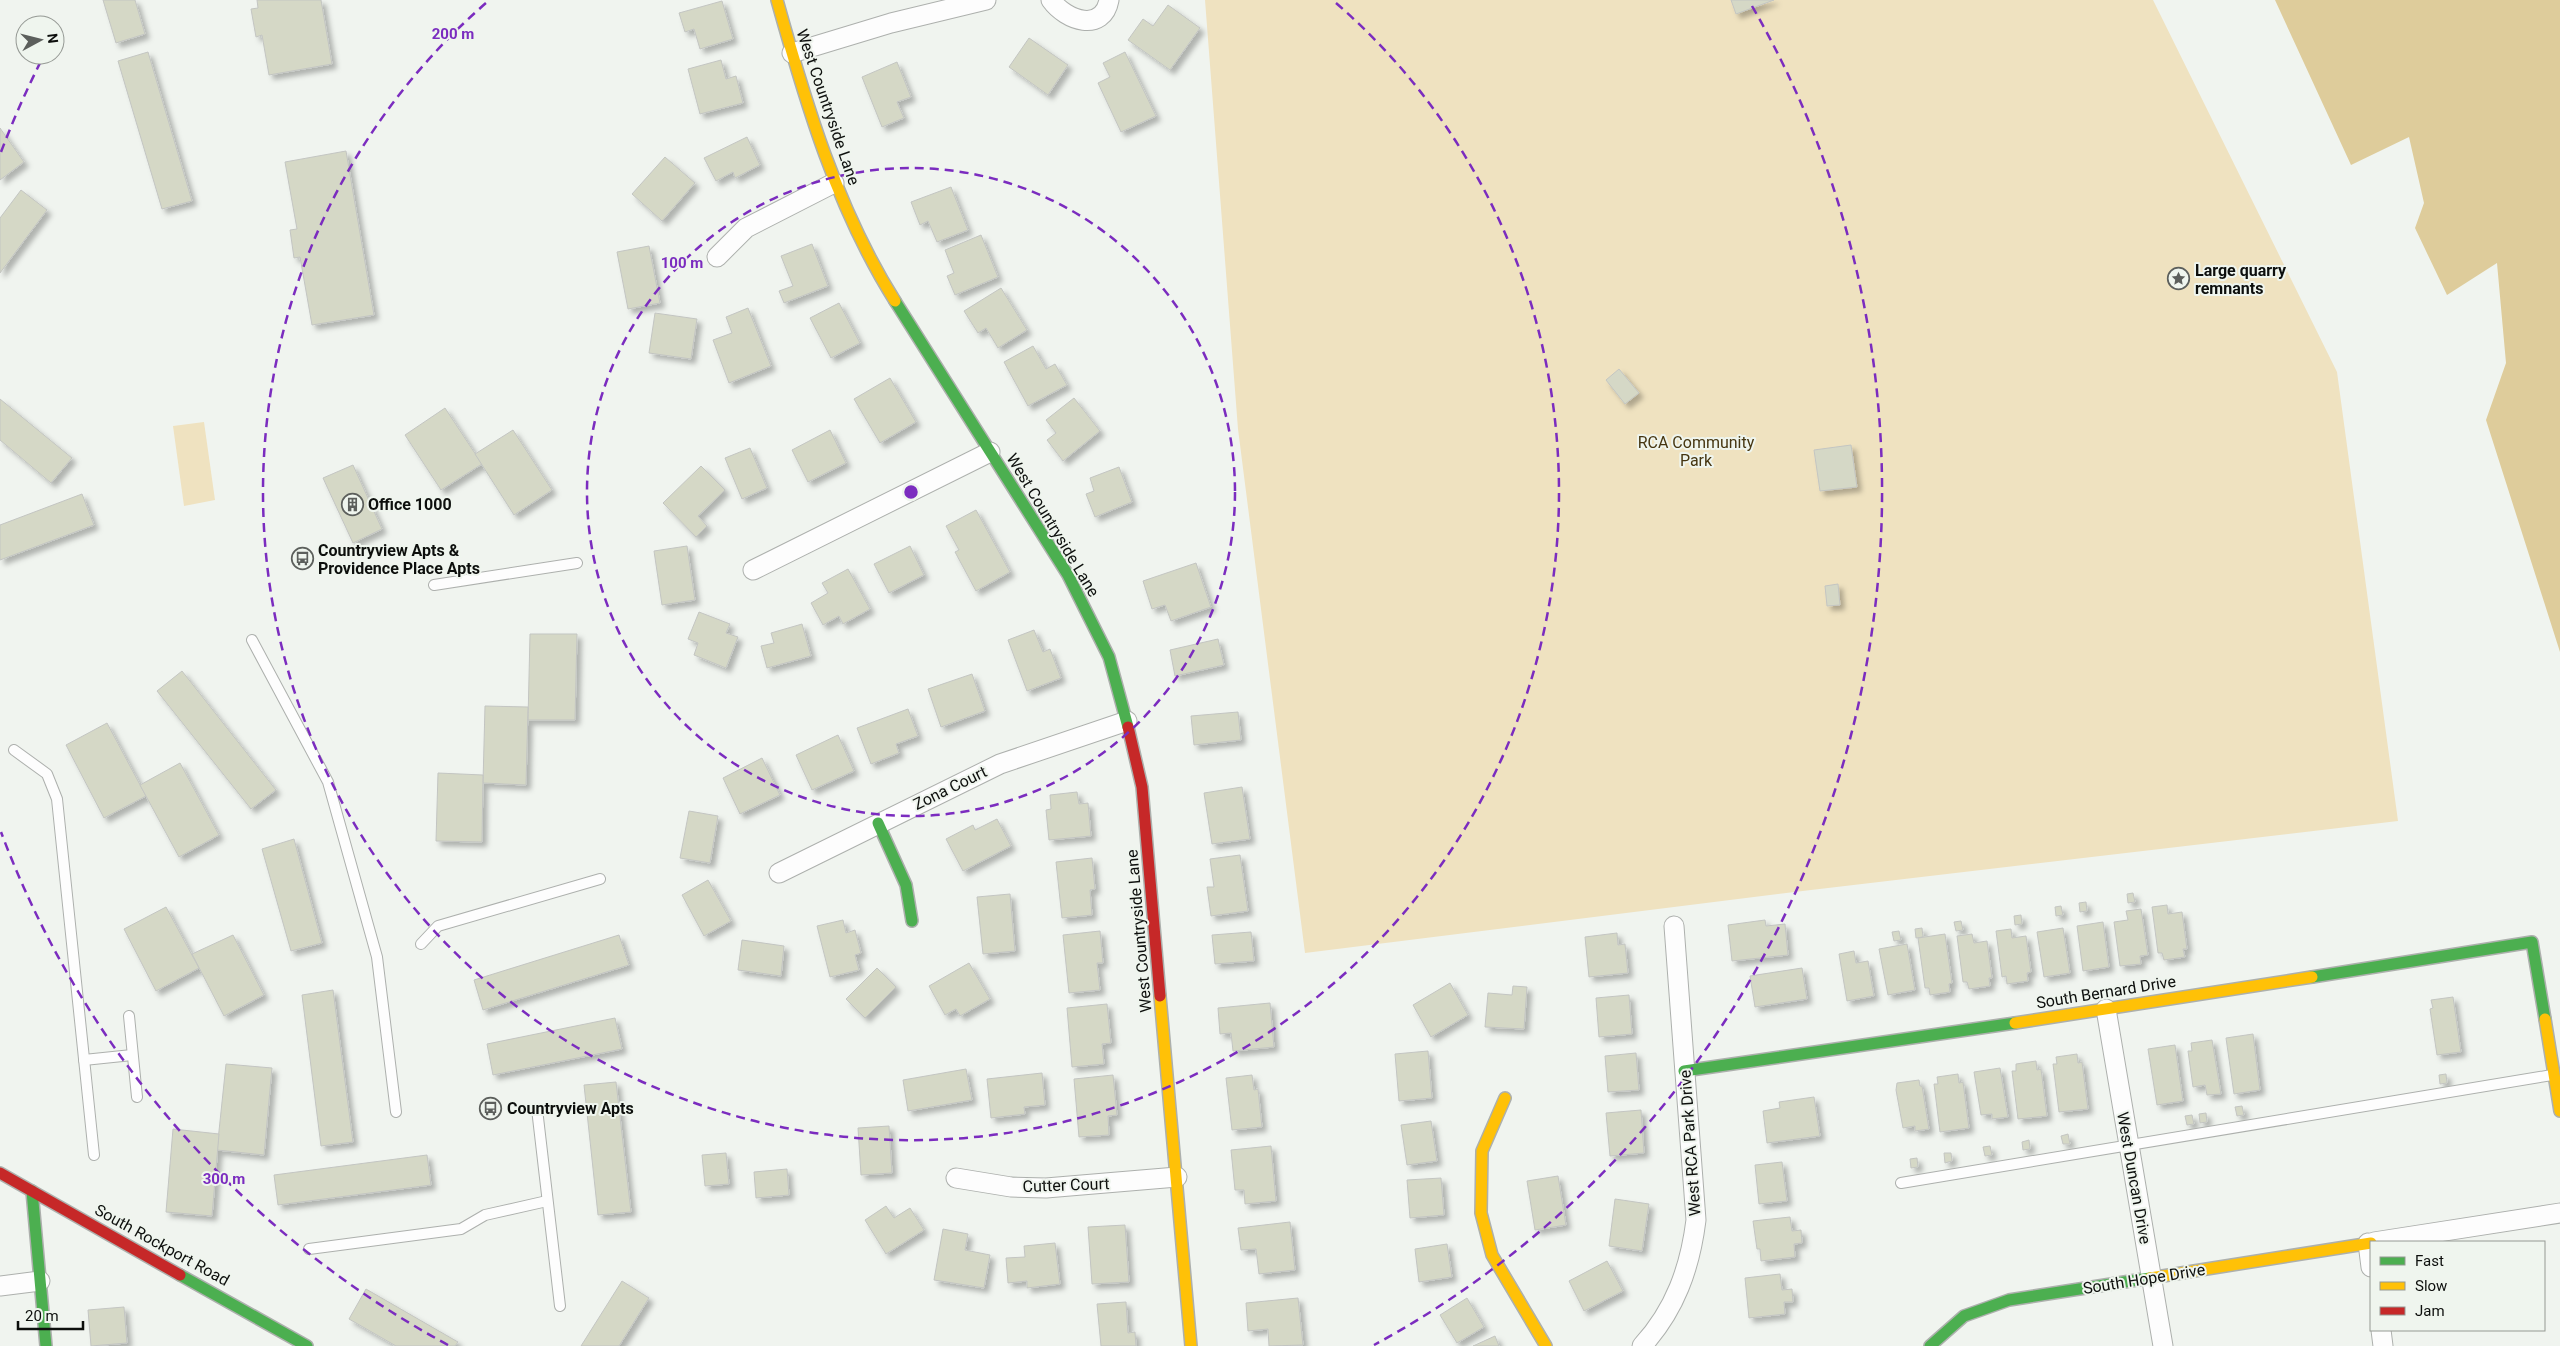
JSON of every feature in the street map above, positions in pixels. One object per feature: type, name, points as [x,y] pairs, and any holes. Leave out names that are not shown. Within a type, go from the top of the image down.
[{"type":"street","name":"West Countryside Lane","points":[[777,0],[834,183],[880,277],[1068,575],[1109,657],[1127,721],[1142,787],[1191,1346]]},
{"type":"street","points":[[792,53],[891,23],[986,0]]},
{"type":"street","points":[[1051,0],[1063,14],[1074,20],[1087,21],[1100,15],[1108,5],[1109,0]]},
{"type":"street","points":[[717,256],[746,228],[834,183]]},
{"type":"street","points":[[753,570],[990,452]]},
{"type":"street","name":"Zona Court","points":[[780,873],[1000,764],[1127,721]]},
{"type":"street","points":[[878,823],[906,885],[912,921]]},
{"type":"street","name":"West RCA Park Drive","points":[[1642,1346],[1668,1313],[1684,1278],[1692,1247],[1696,1220],[1674,926]]},
{"type":"street","name":"South Bernard Drive","points":[[1684,1071],[2106,1009],[2532,942],[2553,1075]]},
{"type":"street","name":"West Duncan Drive","points":[[2106,1009],[2163,1346]]},
{"type":"street","points":[[2553,1075],[2560,1111]]},
{"type":"street","points":[[1505,1098],[1482,1151],[1480,1168],[1481,1213],[1492,1255],[1546,1346]]},
{"type":"street","name":"South Rockport Road","points":[[0,1172],[307,1346]]},
{"type":"street","name":"Cutter Court","points":[[956,1178],[1011,1187],[1046,1188],[1177,1177]]},
{"type":"street","points":[[32,1191],[46,1346]]},
{"type":"street","name":"South Hope Drive","points":[[2384,1241],[2560,1213]]},
{"type":"street","name":"South Hope Drive","points":[[1930,1346],[1964,1316],[2009,1300],[2370,1243]]},
{"type":"street","points":[[0,1286],[40,1281]]},
{"type":"street","points":[[2381,1331],[2383,1346]]},
{"type":"lane","points":[[434,585],[577,562]]},
{"type":"lane","points":[[252,640],[328,782],[377,957],[396,1112]]},
{"type":"lane","points":[[14,750],[47,774],[56,799],[94,1155]]},
{"type":"lane","points":[[421,944],[438,926],[600,879]]},
{"type":"lane","points":[[129,1016],[137,1097]]},
{"type":"lane","points":[[84,1060],[132,1054]]},
{"type":"lane","points":[[1901,1183],[2553,1075]]},
{"type":"lane","points":[[537,1109],[560,1306]]},
{"type":"lane","points":[[308,1249],[461,1229],[485,1215],[547,1201]]},
{"type":"green space","name":"RCA Community Park","points":[[1205,0],[2153,0],[2337,372],[2398,821],[1811,890],[1305,953],[1238,429]]},
{"type":"green space","points":[[204,422],[215,500],[184,506],[173,426]]},
{"type":"shaded area","points":[[2275,0],[2560,0],[2560,652],[2486,420],[2506,363],[2497,263],[2447,295],[2415,228],[2424,203],[2409,137],[2351,165]]},
{"type":"building","points":[[103,0],[135,0],[145,34],[116,43]]},
{"type":"building","points":[[257,0],[321,0],[332,64],[269,75],[262,35],[256,37],[251,9],[258,8]]},
{"type":"building","points":[[1731,0],[1774,0],[1736,14]]},
{"type":"building","points":[[722,1],[733,39],[700,49],[694,29],[685,32],[679,13]]},
{"type":"building","points":[[1168,5],[1200,28],[1170,70],[1128,40],[1143,19],[1153,26]]},
{"type":"building","points":[[1029,38],[1068,65],[1048,95],[1009,67]]},
{"type":"building","points":[[148,52],[192,201],[162,209],[118,61]]},
{"type":"building","points":[[1125,52],[1156,116],[1121,132],[1098,83],[1110,77],[1103,63]]},
{"type":"building","points":[[721,60],[726,79],[736,76],[743,103],[700,114],[688,69]]},
{"type":"building","points":[[897,62],[911,97],[897,102],[904,118],[882,127],[862,77]]},
{"type":"building","points":[[0,128],[24,162],[0,180]]},
{"type":"building","points":[[747,137],[760,165],[735,178],[733,172],[716,181],[704,158]]},
{"type":"building","points":[[346,151],[374,315],[312,325],[300,257],[294,258],[290,230],[297,229],[285,162]]},
{"type":"building","points":[[665,157],[695,183],[662,221],[632,194]]},
{"type":"building","points":[[951,187],[968,230],[937,242],[928,221],[920,225],[911,202]]},
{"type":"building","points":[[21,190],[47,210],[0,273],[0,218]]},
{"type":"building","points":[[981,235],[998,277],[955,295],[947,276],[954,273],[945,250]]},
{"type":"building","points":[[812,244],[828,286],[784,303],[779,291],[793,286],[781,256]]},
{"type":"building","points":[[649,246],[660,303],[628,309],[617,252]]},
{"type":"building","points":[[1001,288],[1027,330],[998,348],[986,328],[978,333],[964,311]]},
{"type":"building","points":[[839,303],[860,343],[831,358],[810,318]]},
{"type":"building","points":[[748,308],[771,366],[729,383],[713,340],[732,333],[726,317]]},
{"type":"building","points":[[655,313],[697,319],[691,359],[649,353]]},
{"type":"building","points":[[1033,346],[1046,369],[1055,364],[1067,385],[1028,406],[1004,362]]},
{"type":"building","points":[[1619,369],[1639,393],[1625,404],[1606,380]]},
{"type":"building","points":[[890,378],[916,422],[880,443],[854,399]]},
{"type":"building","points":[[1074,398],[1100,431],[1063,461],[1047,440],[1056,433],[1046,420]]},
{"type":"building","points":[[0,399],[72,458],[51,483],[0,440]]},
{"type":"building","points":[[445,408],[482,464],[441,490],[405,435]]},
{"type":"building","points":[[513,430],[552,490],[514,515],[475,454]]},
{"type":"building","points":[[830,430],[846,463],[808,482],[792,450]]},
{"type":"building","points":[[1851,445],[1857,487],[1820,491],[1814,450]]},
{"type":"building","points":[[750,448],[767,488],[742,499],[725,458]]},
{"type":"building","name":"Office 1000","points":[[353,465],[382,529],[353,543],[323,478]]},
{"type":"building","points":[[701,466],[725,490],[698,516],[707,526],[696,537],[663,503]]},
{"type":"building","points":[[1119,467],[1132,502],[1095,517],[1086,494],[1094,491],[1090,478]]},
{"type":"building","points":[[82,494],[94,525],[0,560],[0,525]]},
{"type":"building","points":[[976,510],[1010,572],[976,591],[955,552],[959,550],[946,526]]},
{"type":"building","points":[[687,546],[695,600],[662,605],[654,551]]},
{"type":"building","points":[[910,546],[924,575],[889,593],[874,564]]},
{"type":"building","points":[[1196,563],[1211,607],[1171,621],[1165,605],[1152,609],[1143,581]]},
{"type":"building","points":[[848,569],[870,609],[843,624],[839,616],[823,625],[811,603],[828,593],[822,583]]},
{"type":"building","points":[[1838,584],[1840,605],[1827,606],[1825,586]]},
{"type":"building","points":[[699,612],[730,624],[726,633],[738,637],[726,668],[694,655],[698,643],[688,639]]},
{"type":"building","points":[[802,624],[811,656],[767,668],[761,646],[774,643],[771,633]]},
{"type":"building","points":[[1034,630],[1043,652],[1050,649],[1061,678],[1027,691],[1008,640]]},
{"type":"building","points":[[530,634],[577,634],[575,720],[528,720]]},
{"type":"building","points":[[1218,639],[1224,665],[1175,676],[1170,650]]},
{"type":"building","points":[[182,671],[276,790],[251,809],[157,691]]},
{"type":"building","points":[[972,674],[985,711],[941,727],[928,689]]},
{"type":"building","points":[[485,706],[528,707],[526,785],[483,783]]},
{"type":"building","points":[[908,709],[918,736],[896,744],[899,753],[871,764],[857,728]]},
{"type":"building","points":[[1238,712],[1241,740],[1194,745],[1191,716]]},
{"type":"building","points":[[107,723],[146,796],[104,818],[66,745]]},
{"type":"building","points":[[838,735],[854,771],[812,790],[796,755]]},
{"type":"building","points":[[762,758],[780,795],[740,814],[723,778]]},
{"type":"building","points":[[180,763],[219,835],[179,857],[140,785]]},
{"type":"building","points":[[438,773],[483,775],[482,842],[436,841]]},
{"type":"building","points":[[1242,787],[1250,839],[1212,844],[1204,793]]},
{"type":"building","points":[[1077,792],[1079,804],[1088,803],[1091,836],[1049,840],[1046,810],[1051,809],[1050,795]]},
{"type":"building","points":[[689,811],[718,816],[710,863],[680,858]]},
{"type":"building","points":[[997,819],[1011,846],[963,871],[946,839],[973,825],[975,830]]},
{"type":"building","points":[[294,839],[322,943],[291,951],[262,849]]},
{"type":"building","points":[[1240,855],[1248,911],[1211,916],[1207,887],[1214,887],[1210,859]]},
{"type":"building","points":[[1092,858],[1095,889],[1090,890],[1092,915],[1062,918],[1056,862]]},
{"type":"building","points":[[708,880],[731,921],[704,936],[682,895]]},
{"type":"building","points":[[2133,893],[2135,902],[2128,903],[2127,894]]},
{"type":"building","points":[[1010,894],[1015,951],[983,954],[977,897]]},
{"type":"building","points":[[2086,902],[2087,911],[2080,912],[2079,903]]},
{"type":"building","points":[[2167,905],[2168,914],[2182,912],[2187,949],[2183,949],[2185,957],[2164,960],[2162,953],[2158,953],[2152,907]]},
{"type":"building","points":[[2061,906],[2063,915],[2056,916],[2055,907]]},
{"type":"building","points":[[166,907],[199,968],[156,991],[124,929]]},
{"type":"building","points":[[2141,909],[2148,955],[2140,956],[2141,964],[2120,966],[2114,922],[2128,920],[2126,911]]},
{"type":"building","points":[[2021,915],[2022,924],[2015,925],[2014,916]]},
{"type":"building","points":[[843,920],[846,933],[855,930],[861,953],[855,955],[859,970],[830,977],[817,926]]},
{"type":"building","points":[[1765,920],[1766,926],[1785,924],[1788,955],[1732,961],[1728,925]]},
{"type":"building","points":[[1961,921],[1963,930],[1956,931],[1954,922]]},
{"type":"building","points":[[2103,922],[2109,967],[2083,971],[2077,926]]},
{"type":"building","points":[[1922,928],[1923,937],[1916,938],[1915,929]]},
{"type":"building","points":[[2063,928],[2070,973],[2044,977],[2037,932]]},
{"type":"building","points":[[2011,929],[2012,938],[2026,936],[2031,972],[2027,973],[2028,981],[2007,984],[2006,976],[2002,977],[1996,931]]},
{"type":"building","points":[[1100,931],[1103,963],[1097,963],[1100,990],[1069,993],[1063,935]]},
{"type":"building","points":[[1899,931],[1901,940],[1894,941],[1892,932]]},
{"type":"building","points":[[1251,932],[1254,961],[1215,964],[1212,935]]},
{"type":"building","points":[[1617,933],[1618,945],[1625,944],[1628,973],[1589,977],[1585,937]]},
{"type":"building","points":[[1945,934],[1952,983],[1949,984],[1950,992],[1930,995],[1929,988],[1925,988],[1918,938]]},
{"type":"building","points":[[1972,934],[1974,943],[1987,941],[1992,978],[1989,978],[1990,986],[1969,989],[1967,982],[1963,982],[1957,936]]},
{"type":"building","points":[[233,935],[264,995],[224,1016],[192,954]]},
{"type":"building","points":[[619,935],[629,965],[483,1010],[474,980]]},
{"type":"building","points":[[742,940],[784,946],[781,976],[738,970]]},
{"type":"building","points":[[1907,944],[1915,990],[1888,995],[1879,949]]},
{"type":"building","points":[[1854,951],[1856,963],[1868,961],[1874,996],[1847,1001],[1839,954]]},
{"type":"building","points":[[969,963],[990,999],[960,1016],[956,1009],[945,1015],[929,986]]},
{"type":"building","points":[[877,968],[896,987],[865,1018],[846,999]]},
{"type":"building","points":[[1802,968],[1807,999],[1755,1007],[1750,976]]},
{"type":"building","points":[[1450,983],[1468,1015],[1431,1037],[1413,1005]]},
{"type":"building","points":[[1513,986],[1527,987],[1524,1029],[1485,1027],[1488,993],[1512,995]]},
{"type":"building","points":[[333,990],[353,1142],[321,1146],[302,995]]},
{"type":"building","points":[[1629,995],[1632,1034],[1599,1037],[1596,998]]},
{"type":"building","points":[[2453,997],[2461,1052],[2437,1055],[2430,1009],[2433,1008],[2431,1000]]},
{"type":"building","points":[[1270,1003],[1274,1047],[1233,1051],[1231,1033],[1220,1034],[1218,1008]]},
{"type":"building","points":[[1107,1004],[1111,1043],[1102,1044],[1104,1064],[1072,1067],[1067,1008]]},
{"type":"building","points":[[615,1018],[622,1049],[493,1075],[487,1044]]},
{"type":"building","points":[[2253,1034],[2260,1090],[2234,1094],[2226,1038]]},
{"type":"building","points":[[2212,1040],[2221,1094],[2207,1095],[2205,1085],[2193,1087],[2188,1051],[2192,1051],[2191,1043]]},
{"type":"building","points":[[2175,1045],[2183,1101],[2157,1105],[2148,1049]]},
{"type":"building","points":[[1428,1051],[1432,1098],[1399,1101],[1395,1054]]},
{"type":"building","points":[[1636,1053],[1639,1090],[1608,1092],[1605,1056]]},
{"type":"building","points":[[2077,1054],[2078,1063],[2082,1062],[2088,1109],[2059,1112],[2053,1064],[2057,1064],[2056,1057]]},
{"type":"building","points":[[2036,1061],[2037,1070],[2041,1069],[2047,1116],[2018,1119],[2012,1071],[2016,1071],[2016,1064]]},
{"type":"building","points":[[226,1064],[272,1068],[264,1155],[217,1150]]},
{"type":"building","points":[[2000,1068],[2008,1117],[1992,1119],[1992,1114],[1981,1115],[1974,1072]]},
{"type":"building","points":[[966,1069],[972,1100],[908,1111],[903,1080]]},
{"type":"building","points":[[1042,1073],[1045,1105],[1024,1107],[1025,1114],[991,1118],[987,1079]]},
{"type":"building","points":[[1958,1074],[1959,1083],[1963,1082],[1969,1128],[1940,1132],[1934,1084],[1938,1084],[1937,1077]]},
{"type":"building","points":[[2446,1074],[2447,1083],[2440,1084],[2439,1075]]},
{"type":"building","points":[[1113,1075],[1117,1115],[1108,1116],[1109,1135],[1079,1137],[1074,1079]]},
{"type":"building","points":[[1252,1075],[1254,1090],[1258,1089],[1262,1127],[1232,1130],[1226,1078]]},
{"type":"building","points":[[1919,1080],[1920,1086],[1922,1086],[1929,1129],[1915,1131],[1915,1126],[1903,1128],[1896,1090],[1897,1083]]},
{"type":"building","points":[[616,1082],[631,1212],[598,1215],[584,1085]]},
{"type":"building","points":[[1814,1097],[1820,1136],[1767,1143],[1763,1111],[1780,1108],[1779,1102]]},
{"type":"building","points":[[2242,1106],[2244,1115],[2237,1116],[2235,1107]]},
{"type":"building","points":[[1641,1110],[1644,1153],[1610,1156],[1606,1113]]},
{"type":"building","points":[[2206,1113],[2207,1122],[2200,1123],[2199,1114]]},
{"type":"building","points":[[2192,1115],[2194,1124],[2187,1125],[2185,1116]]},
{"type":"building","points":[[1431,1121],[1437,1161],[1407,1165],[1401,1125]]},
{"type":"building","points":[[889,1126],[892,1173],[861,1175],[858,1128]]},
{"type":"building","points":[[173,1129],[219,1134],[212,1216],[166,1212]]},
{"type":"building","points":[[2068,1134],[2070,1144],[2063,1144],[2061,1136]]},
{"type":"building","points":[[2029,1140],[2030,1149],[2023,1150],[2022,1142]]},
{"type":"building","points":[[1271,1146],[1276,1201],[1245,1204],[1244,1190],[1235,1190],[1231,1150]]},
{"type":"building","points":[[1990,1146],[1992,1155],[1985,1156],[1983,1147]]},
{"type":"building","points":[[726,1153],[729,1184],[705,1186],[702,1155]]},
{"type":"building","points":[[1944,1153],[1951,1153],[1952,1161],[1945,1163]]},
{"type":"building","points":[[427,1155],[431,1185],[278,1205],[274,1175]]},
{"type":"building","points":[[1917,1158],[1918,1167],[1911,1168],[1910,1159]]},
{"type":"building","points":[[1782,1162],[1787,1201],[1759,1204],[1755,1165]]},
{"type":"building","points":[[787,1169],[789,1195],[756,1198],[754,1172]]},
{"type":"building","points":[[1558,1176],[1566,1225],[1535,1230],[1527,1181]]},
{"type":"building","points":[[1441,1178],[1444,1215],[1410,1218],[1407,1180]]},
{"type":"building","points":[[1615,1199],[1649,1204],[1642,1251],[1609,1246]]},
{"type":"building","points":[[886,1206],[894,1218],[910,1208],[924,1230],[886,1254],[865,1220]]},
{"type":"building","points":[[1790,1217],[1792,1231],[1801,1230],[1802,1243],[1794,1244],[1795,1257],[1761,1261],[1760,1249],[1757,1249],[1753,1221]]},
{"type":"building","points":[[1290,1222],[1295,1270],[1259,1274],[1256,1249],[1241,1250],[1238,1228]]},
{"type":"building","points":[[1125,1225],[1129,1282],[1092,1284],[1088,1227]]},
{"type":"building","points":[[943,1229],[968,1234],[965,1250],[990,1255],[984,1288],[934,1280]]},
{"type":"building","points":[[1055,1243],[1060,1284],[1027,1288],[1027,1281],[1008,1283],[1006,1258],[1025,1257],[1024,1246]]},
{"type":"building","points":[[1447,1244],[1452,1277],[1419,1282],[1415,1249]]},
{"type":"building","points":[[1607,1261],[1623,1291],[1584,1311],[1569,1281]]},
{"type":"building","points":[[1780,1274],[1782,1290],[1792,1289],[1793,1302],[1784,1302],[1785,1314],[1749,1318],[1745,1278]]},
{"type":"building","points":[[622,1281],[649,1298],[619,1346],[581,1346]]},
{"type":"building","points":[[366,1289],[458,1342],[455,1346],[396,1346],[349,1319]]},
{"type":"building","points":[[1298,1298],[1303,1345],[1269,1346],[1268,1329],[1248,1331],[1246,1303]]},
{"type":"building","points":[[1467,1298],[1484,1327],[1457,1343],[1440,1315]]},
{"type":"building","points":[[1126,1302],[1128,1333],[1135,1332],[1136,1346],[1101,1346],[1097,1304]]},
{"type":"building","points":[[124,1307],[127,1343],[91,1346],[88,1310]]},
{"type":"building","points":[[1495,1336],[1499,1346],[1473,1346]]},
{"type":"traffic: fast","points":[[895,301],[1068,575],[1109,657],[1128,727]]},
{"type":"traffic: fast","points":[[878,823],[906,885],[912,921]]},
{"type":"traffic: fast","points":[[2312,977],[2532,942],[2545,1019]]},
{"type":"traffic: fast","points":[[1684,1071],[2015,1023]]},
{"type":"traffic: fast","points":[[32,1191],[46,1346]]},
{"type":"traffic: fast","points":[[180,1275],[307,1346]]},
{"type":"traffic: fast","points":[[1930,1346],[1964,1316],[2009,1300],[2150,1278]]},
{"type":"traffic: slow","points":[[777,0],[825,155],[856,230],[874,266],[895,301]]},
{"type":"traffic: slow","points":[[2015,1023],[2312,977]]},
{"type":"traffic: slow","points":[[1160,996],[1191,1346]]},
{"type":"traffic: slow","points":[[2545,1019],[2560,1111]]},
{"type":"traffic: slow","points":[[1505,1098],[1482,1151],[1481,1213],[1492,1255],[1546,1346]]},
{"type":"traffic: slow","points":[[2150,1278],[2370,1243]]},
{"type":"traffic: jam","points":[[1128,727],[1142,787],[1160,996]]},
{"type":"traffic: jam","points":[[0,1173],[180,1275]]},
{"type":"place","name":"Large quarry remnants","points":[[2179,279]]},
{"type":"place","name":"Office 1000","points":[[352,504]]},
{"type":"place","name":"Countryview Apts & Providence Place Apts","points":[[302,559]]},
{"type":"place","name":"Countryview Apts","points":[[491,1108]]}]
